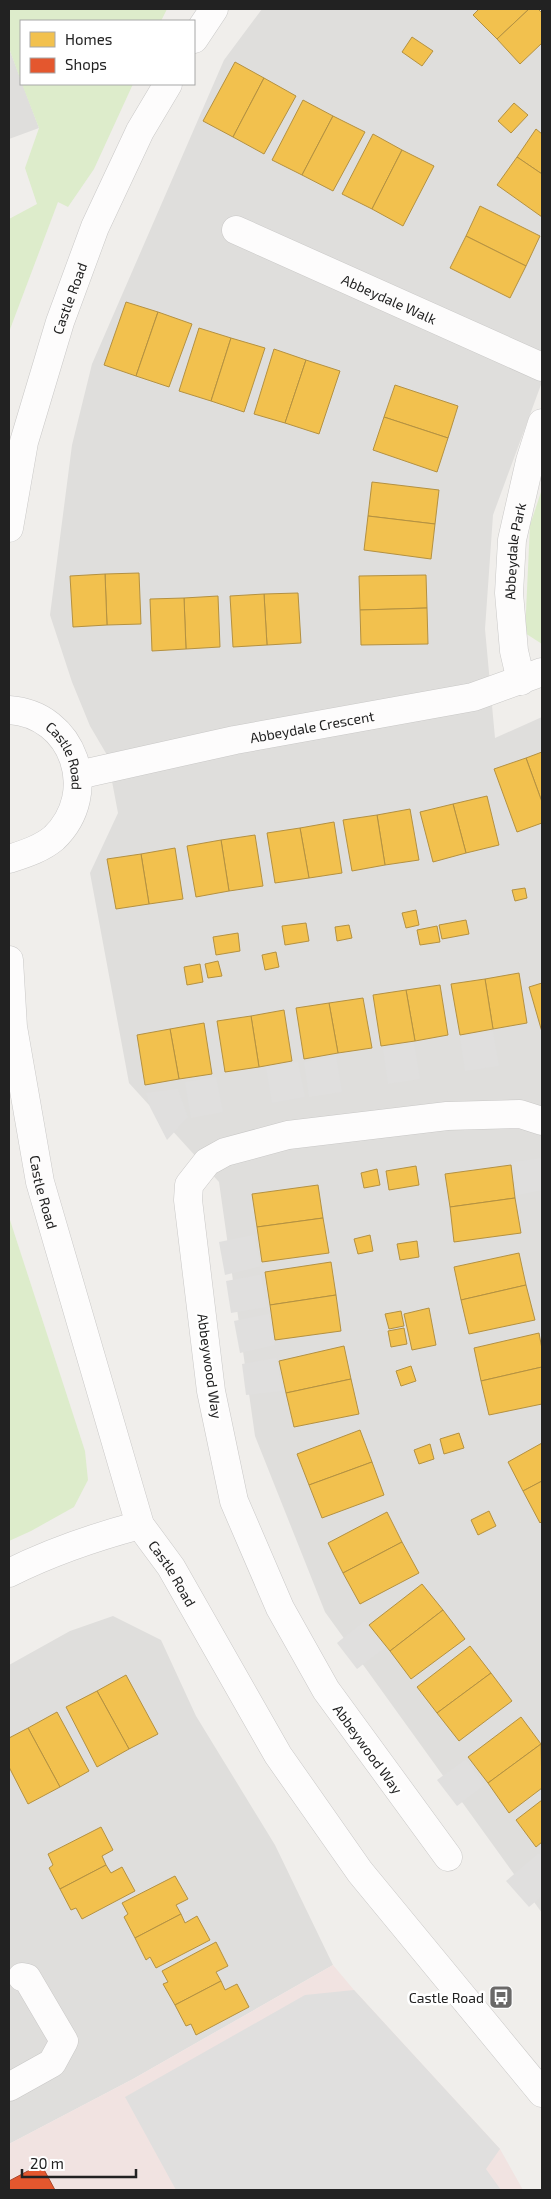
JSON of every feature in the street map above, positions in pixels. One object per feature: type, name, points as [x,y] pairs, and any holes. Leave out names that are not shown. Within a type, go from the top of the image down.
[{"type":"street","points":[[195,38],[214,9]]},
{"type":"street","name":"Castle Road","points":[[9,528],[24,442],[60,322],[95,227],[140,131],[167,85]]},
{"type":"street","name":"Abbeydale Walk","points":[[236,230],[542,367]]},
{"type":"street","name":"Abbeydale Park","points":[[532,677],[514,651],[509,594],[512,540],[530,461],[542,423]]},
{"type":"street","name":"Abbeydale Crescent","points":[[78,775],[235,740],[473,698],[532,677]]},
{"type":"street","name":"Castle Road","points":[[9,710],[24,711],[44,720],[61,735],[72,754],[78,775],[77,798],[68,820],[53,838],[33,851],[9,858]]},
{"type":"street","name":"Castle Road","points":[[9,960],[13,1027],[40,1182],[140,1525],[171,1567],[278,1755],[360,1872],[542,2093]]},
{"type":"street","name":"Abbeywood Way","points":[[448,1857],[326,1690],[280,1608],[234,1501],[211,1391],[188,1200],[189,1185],[207,1162],[225,1152],[288,1135],[447,1116],[520,1114],[542,1121]]},
{"type":"street","points":[[9,1573],[33,1561],[100,1536],[140,1525]]},
{"type":"street","points":[[9,2087],[52,2063],[64,2041],[27,1978],[22,1977]]},
{"type":"shaded area","points":[[262,9],[542,9],[542,382],[493,515],[485,629],[495,738],[542,717],[542,1913],[325,1612],[255,1436],[219,1182],[129,1083],[90,873],[118,813],[107,755],[90,726],[72,682],[50,615],[72,445],[92,364],[224,60]]},
{"type":"shaded area","points":[[9,48],[20,77],[20,85],[23,85],[39,128],[9,139]]},
{"type":"shaded area","points":[[493,1031],[499,1066],[465,1071],[461,1036]]},
{"type":"shaded area","points":[[414,1043],[420,1079],[388,1084],[383,1049]]},
{"type":"shaded area","points":[[336,1056],[342,1092],[309,1097],[304,1062]]},
{"type":"shaded area","points":[[298,1062],[305,1097],[272,1103],[266,1067]]},
{"type":"shaded area","points":[[216,1077],[223,1112],[191,1118],[185,1082]]},
{"type":"shaded area","points":[[178,1089],[188,1117],[167,1140],[150,1107],[146,1093]]},
{"type":"shaded area","points":[[542,1158],[542,1190],[517,1195],[512,1164],[514,1162]]},
{"type":"shaded area","points":[[254,1235],[261,1266],[225,1275],[219,1242]]},
{"type":"shaded area","points":[[261,1276],[267,1307],[231,1313],[226,1281]]},
{"type":"shaded area","points":[[269,1314],[275,1345],[240,1353],[234,1321]]},
{"type":"shaded area","points":[[277,1359],[282,1391],[246,1395],[242,1364]]},
{"type":"shaded area","points":[[113,1616],[161,1640],[196,1716],[275,1845],[333,1965],[133,2079],[9,2144],[9,1665],[70,1631]]},
{"type":"shaded area","points":[[363,1622],[366,1622],[386,1647],[357,1669],[337,1643]]},
{"type":"shaded area","points":[[466,1759],[485,1785],[457,1806],[437,1780]]},
{"type":"shaded area","points":[[538,1854],[542,1857],[542,1896],[529,1907],[506,1881]]},
{"type":"shaded area","points":[[333,1965],[500,2149],[523,2190],[9,2190],[9,2144],[133,2079]]},
{"type":"shaded area","points":[[354,1990],[500,2149],[486,2169],[501,2190],[176,2190],[125,2097],[305,1995]]},
{"type":"green space","points":[[9,9],[167,9],[162,20],[20,20],[20,78],[9,48]]},
{"type":"green space","points":[[22,85],[133,85],[94,169],[68,207],[58,202],[9,332],[9,219],[37,204],[25,168],[39,128]]},
{"type":"green space","points":[[542,489],[542,644],[525,633],[530,525]]},
{"type":"green space","points":[[9,1217],[85,1451],[88,1480],[74,1507],[9,1541]]},
{"type":"building: Homes","points":[[479,9],[529,9],[497,39],[473,15]]},
{"type":"building: Homes","points":[[529,9],[538,9],[542,13],[542,43],[520,64],[497,39]]},
{"type":"building: Homes","points":[[412,37],[433,51],[422,66],[402,52]]},
{"type":"building: Homes","points":[[235,62],[264,78],[233,137],[203,121]]},
{"type":"building: Homes","points":[[264,78],[296,96],[264,154],[233,137]]},
{"type":"building: Homes","points":[[303,100],[333,116],[302,175],[272,160]]},
{"type":"building: Homes","points":[[514,103],[528,115],[511,133],[498,121]]},
{"type":"building: Homes","points":[[333,116],[365,132],[333,191],[302,175]]},
{"type":"building: Homes","points":[[536,129],[542,134],[542,174],[517,157]]},
{"type":"building: Homes","points":[[373,134],[402,150],[372,209],[342,194]]},
{"type":"building: Homes","points":[[402,150],[434,166],[403,226],[372,209]]},
{"type":"building: Homes","points":[[517,157],[542,174],[542,217],[497,185]]},
{"type":"building: Homes","points":[[480,206],[540,236],[526,266],[466,236]]},
{"type":"building: Homes","points":[[466,236],[526,266],[510,298],[450,268]]},
{"type":"building: Homes","points":[[126,302],[158,312],[136,376],[104,365]]},
{"type":"building: Homes","points":[[158,312],[192,324],[169,387],[136,376]]},
{"type":"building: Homes","points":[[199,328],[231,338],[211,401],[179,391]]},
{"type":"building: Homes","points":[[231,338],[265,348],[244,412],[211,401]]},
{"type":"building: Homes","points":[[274,349],[306,360],[285,423],[254,414]]},
{"type":"building: Homes","points":[[306,360],[340,371],[319,434],[285,423]]},
{"type":"building: Homes","points":[[395,385],[458,406],[448,438],[384,417]]},
{"type":"building: Homes","points":[[384,417],[448,438],[437,472],[373,450]]},
{"type":"building: Homes","points":[[372,482],[439,490],[435,524],[368,516]]},
{"type":"building: Homes","points":[[368,516],[435,524],[431,559],[364,550]]},
{"type":"building: Homes","points":[[139,573],[141,624],[107,625],[105,574]]},
{"type":"building: Homes","points":[[105,574],[107,625],[73,627],[70,576]]},
{"type":"building: Homes","points":[[426,575],[427,608],[360,610],[359,576]]},
{"type":"building: Homes","points":[[298,593],[301,643],[267,645],[264,594]]},
{"type":"building: Homes","points":[[264,594],[267,645],[233,647],[230,596]]},
{"type":"building: Homes","points":[[218,596],[220,647],[186,649],[184,598]]},
{"type":"building: Homes","points":[[184,598],[186,649],[152,651],[150,599]]},
{"type":"building: Homes","points":[[427,608],[428,644],[361,645],[360,610]]},
{"type":"building: Homes","points":[[542,752],[542,802],[526,758]]},
{"type":"building: Homes","points":[[526,758],[542,802],[542,823],[517,832],[494,769]]},
{"type":"building: Homes","points":[[487,796],[499,845],[466,853],[453,804]]},
{"type":"building: Homes","points":[[453,804],[466,853],[433,862],[420,812]]},
{"type":"building: Homes","points":[[410,809],[419,860],[385,865],[377,815]]},
{"type":"building: Homes","points":[[377,815],[385,865],[352,871],[343,820]]},
{"type":"building: Homes","points":[[334,822],[342,873],[309,878],[300,828]]},
{"type":"building: Homes","points":[[300,828],[309,878],[275,883],[267,833]]},
{"type":"building: Homes","points":[[255,835],[263,886],[229,891],[221,840]]},
{"type":"building: Homes","points":[[221,840],[229,891],[196,897],[187,846]]},
{"type":"building: Homes","points":[[175,848],[183,899],[149,904],[141,854]]},
{"type":"building: Homes","points":[[141,854],[149,904],[116,909],[107,859]]},
{"type":"building: Homes","points":[[525,888],[527,898],[515,901],[512,890]]},
{"type":"building: Homes","points":[[416,910],[419,925],[406,928],[402,913]]},
{"type":"building: Homes","points":[[466,920],[469,934],[442,939],[439,925]]},
{"type":"building: Homes","points":[[306,923],[309,941],[285,945],[282,926]]},
{"type":"building: Homes","points":[[349,925],[352,938],[337,941],[335,927]]},
{"type":"building: Homes","points":[[437,926],[440,942],[420,945],[417,930]]},
{"type":"building: Homes","points":[[238,933],[240,951],[216,955],[213,937]]},
{"type":"building: Homes","points":[[276,952],[279,967],[265,970],[262,955]]},
{"type":"building: Homes","points":[[218,961],[222,976],[208,978],[205,964]]},
{"type":"building: Homes","points":[[200,964],[203,982],[187,985],[184,967]]},
{"type":"building: Homes","points":[[519,973],[527,1023],[493,1029],[485,979]]},
{"type":"building: Homes","points":[[485,979],[493,1029],[460,1035],[451,984]]},
{"type":"building: Homes","points":[[542,983],[542,1032],[529,987]]},
{"type":"building: Homes","points":[[440,985],[448,1035],[415,1041],[406,990]]},
{"type":"building: Homes","points":[[406,990],[415,1041],[381,1046],[373,995]]},
{"type":"building: Homes","points":[[363,998],[372,1048],[338,1053],[329,1003]]},
{"type":"building: Homes","points":[[329,1003],[338,1053],[304,1059],[296,1008]]},
{"type":"building: Homes","points":[[284,1010],[292,1061],[259,1067],[251,1016]]},
{"type":"building: Homes","points":[[251,1016],[259,1067],[225,1072],[217,1021]]},
{"type":"building: Homes","points":[[204,1023],[212,1074],[179,1079],[170,1029]]},
{"type":"building: Homes","points":[[170,1029],[179,1079],[145,1085],[137,1035]]},
{"type":"building: Homes","points":[[511,1165],[515,1198],[450,1207],[445,1174]]},
{"type":"building: Homes","points":[[416,1166],[419,1185],[389,1190],[386,1171]]},
{"type":"building: Homes","points":[[377,1169],[380,1185],[364,1188],[361,1173]]},
{"type":"building: Homes","points":[[318,1185],[323,1218],[257,1227],[252,1194]]},
{"type":"building: Homes","points":[[515,1198],[521,1233],[454,1242],[450,1207]]},
{"type":"building: Homes","points":[[323,1218],[329,1253],[262,1262],[257,1227]]},
{"type":"building: Homes","points":[[370,1235],[373,1251],[358,1254],[354,1239]]},
{"type":"building: Homes","points":[[417,1241],[419,1257],[400,1260],[397,1244]]},
{"type":"building: Homes","points":[[519,1253],[526,1285],[461,1300],[454,1267]]},
{"type":"building: Homes","points":[[331,1262],[336,1295],[270,1305],[265,1272]]},
{"type":"building: Homes","points":[[526,1285],[535,1320],[469,1334],[461,1300]]},
{"type":"building: Homes","points":[[336,1295],[341,1331],[275,1340],[270,1305]]},
{"type":"building: Homes","points":[[429,1308],[436,1345],[412,1350],[404,1314]]},
{"type":"building: Homes","points":[[401,1311],[404,1326],[389,1329],[385,1314]]},
{"type":"building: Homes","points":[[404,1328],[407,1344],[391,1347],[388,1331]]},
{"type":"building: Homes","points":[[539,1333],[542,1349],[542,1367],[481,1381],[474,1348]]},
{"type":"building: Homes","points":[[344,1346],[351,1379],[286,1393],[279,1361]]},
{"type":"building: Homes","points":[[411,1366],[416,1381],[401,1386],[396,1371]]},
{"type":"building: Homes","points":[[542,1367],[542,1404],[489,1415],[481,1381]]},
{"type":"building: Homes","points":[[351,1379],[359,1414],[294,1427],[286,1393]]},
{"type":"building: Homes","points":[[360,1430],[372,1462],[309,1485],[297,1454]]},
{"type":"building: Homes","points":[[459,1433],[464,1448],[444,1454],[440,1439]]},
{"type":"building: Homes","points":[[542,1443],[542,1481],[523,1491],[508,1462]]},
{"type":"building: Homes","points":[[430,1444],[434,1459],[419,1464],[414,1450]]},
{"type":"building: Homes","points":[[372,1462],[384,1495],[322,1518],[309,1485]]},
{"type":"building: Homes","points":[[542,1481],[542,1521],[540,1523],[523,1491]]},
{"type":"building: Homes","points":[[489,1511],[496,1526],[478,1535],[471,1520]]},
{"type":"building: Homes","points":[[387,1512],[402,1542],[343,1573],[328,1543]]},
{"type":"building: Homes","points":[[402,1542],[419,1573],[360,1604],[343,1573]]},
{"type":"building: Homes","points":[[422,1584],[443,1610],[390,1651],[369,1625]]},
{"type":"building: Homes","points":[[443,1610],[465,1639],[411,1679],[390,1651]]},
{"type":"building: Homes","points":[[470,1646],[491,1673],[437,1713],[417,1687]]},
{"type":"building: Homes","points":[[491,1673],[512,1701],[459,1741],[437,1713]]},
{"type":"building: Homes","points":[[126,1675],[158,1734],[129,1749],[97,1691]]},
{"type":"building: Homes","points":[[97,1691],[129,1749],[97,1767],[66,1707]]},
{"type":"building: Homes","points":[[57,1712],[89,1771],[60,1787],[28,1728]]},
{"type":"building: Homes","points":[[521,1717],[541,1744],[488,1783],[468,1757]]},
{"type":"building: Homes","points":[[28,1728],[60,1787],[28,1804],[9,1767],[9,1738]]},
{"type":"building: Homes","points":[[541,1744],[542,1788],[509,1813],[488,1783]]},
{"type":"building: Homes","points":[[542,1800],[542,1842],[536,1847],[516,1820]]},
{"type":"building: Homes","points":[[101,1827],[113,1850],[102,1856],[106,1865],[60,1889],[49,1868],[53,1865],[48,1854]]},
{"type":"building: Homes","points":[[106,1865],[111,1873],[122,1867],[135,1891],[82,1919],[76,1908],[71,1910],[60,1889]]},
{"type":"building: Homes","points":[[175,1876],[188,1899],[176,1905],[181,1914],[135,1938],[124,1917],[128,1914],[122,1903]]},
{"type":"building: Homes","points":[[181,1914],[185,1923],[197,1916],[210,1940],[156,1968],[150,1957],[146,1960],[135,1938]]},
{"type":"building: Homes","points":[[216,1942],[228,1966],[216,1972],[221,1981],[175,2005],[163,1984],[168,1982],[162,1971]]},
{"type":"building: Homes","points":[[221,1981],[225,1990],[237,1984],[249,2007],[196,2035],[191,2024],[186,2026],[175,2005]]},
{"type":"building: Shops","points":[[41,2164],[55,2190],[9,2190],[9,2181]]},
{"type":"place","name":"Castle Road","points":[[501,1997]]}]
